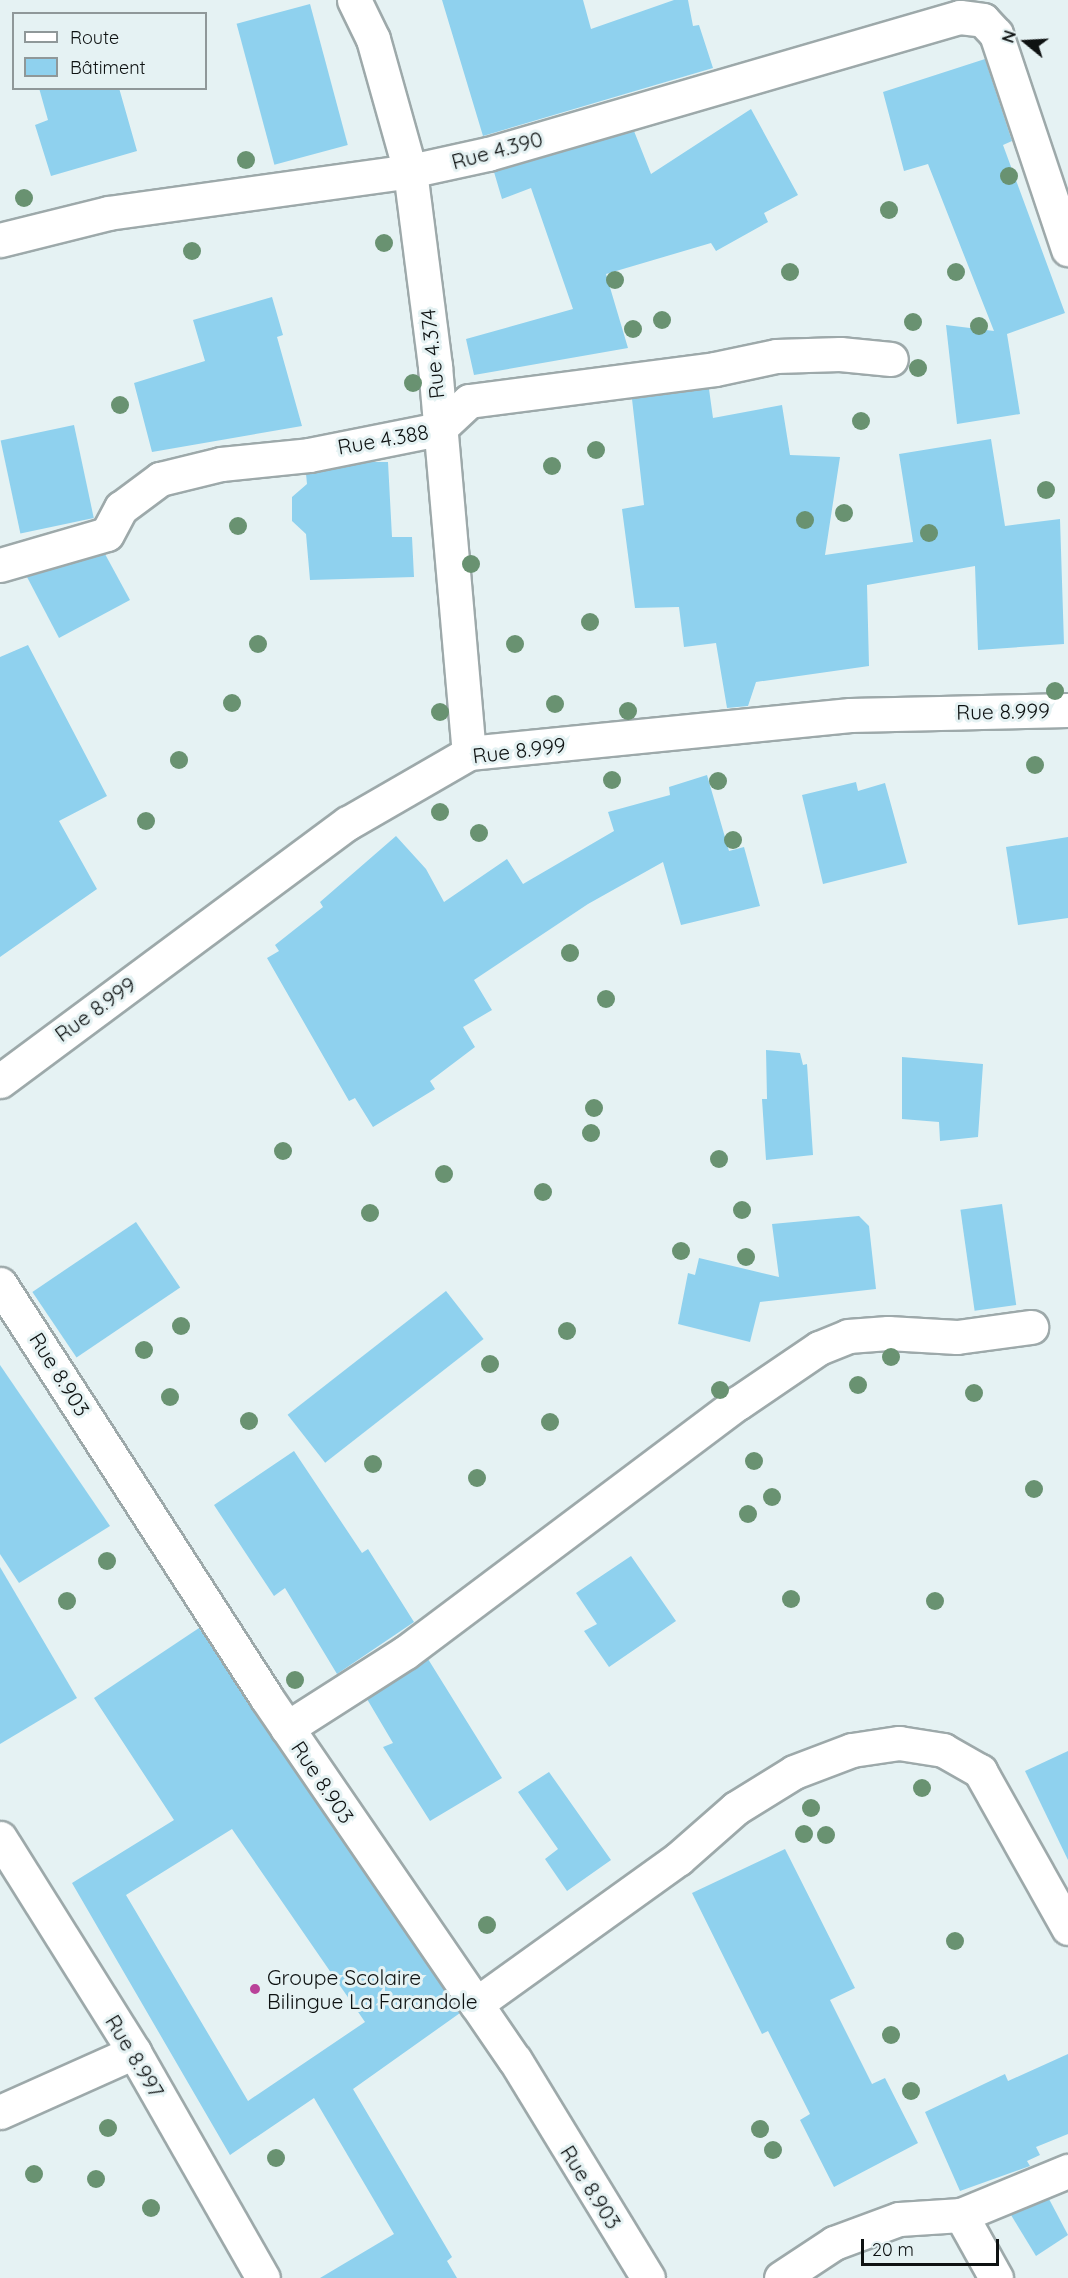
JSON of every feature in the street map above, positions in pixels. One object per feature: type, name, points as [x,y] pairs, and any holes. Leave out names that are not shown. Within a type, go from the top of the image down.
[{"type":"street","name":"Rue 4.374","points":[[354,0],[373,39],[410,171],[438,429],[469,753]]},
{"type":"street","name":"Rue 4.390","points":[[0,240],[108,213],[410,171],[488,154],[960,17],[983,20],[996,34],[1011,73],[1068,249]]},
{"type":"street","name":"Rue 4.388","points":[[0,565],[107,534],[121,508],[160,479],[221,464],[309,455],[438,429],[469,401],[715,369],[777,356],[840,354],[891,359]]},
{"type":"street","name":"Rue 8.999","points":[[0,1081],[348,823],[469,753],[850,715],[1068,710]]},
{"type":"street","name":"Rue 8.903","points":[[0,1284],[287,1728],[476,2004],[648,2278]]},
{"type":"street","points":[[287,1728],[406,1652],[738,1403],[819,1348],[848,1336],[888,1333],[957,1338],[1031,1327]]},
{"type":"street","points":[[476,2004],[678,1858],[736,1809],[795,1772],[852,1750],[899,1743],[943,1750],[980,1771],[1068,1928]]},
{"type":"street","name":"Rue 8.997","points":[[0,1838],[134,2052],[263,2278]]},
{"type":"street","points":[[0,2112],[134,2052]]},
{"type":"street","points":[[780,2278],[834,2243],[899,2219],[961,2215],[1068,2171]]},
{"type":"street","points":[[961,2215],[996,2278]]},
{"type":"building","points":[[442,0],[583,0],[591,29],[674,0],[688,0],[693,26],[699,25],[713,68],[483,136]]},
{"type":"building","points":[[310,4],[348,145],[274,165],[237,24]]},
{"type":"building","points":[[985,59],[1012,141],[1003,145],[1065,313],[1007,334],[1020,414],[957,424],[946,325],[994,331],[928,164],[904,171],[883,92]]},
{"type":"building","points":[[40,90],[120,90],[137,151],[51,176],[35,125],[48,120]]},
{"type":"building","points":[[751,109],[798,195],[764,213],[768,222],[716,251],[711,243],[606,274],[628,348],[474,375],[466,339],[573,309],[531,188],[502,199],[494,172],[634,131],[651,174]]},
{"type":"building","points":[[272,297],[283,335],[277,337],[302,426],[152,452],[134,383],[205,361],[193,320]]},
{"type":"building","points":[[709,389],[713,418],[782,405],[790,455],[840,457],[825,555],[913,542],[899,454],[991,439],[1005,526],[1060,519],[1064,644],[978,650],[975,566],[867,585],[869,666],[756,682],[748,706],[727,708],[716,643],[684,647],[679,607],[635,608],[622,509],[644,505],[632,399]]},
{"type":"building","points":[[74,425],[94,518],[20,534],[1,441]]},
{"type":"building","points":[[371,462],[388,462],[392,537],[412,537],[414,577],[310,580],[306,534],[292,521],[292,497],[307,484],[306,474]]},
{"type":"building","points":[[105,554],[130,600],[59,638],[27,577]]},
{"type":"building","points":[[28,645],[107,796],[59,821],[97,889],[0,957],[0,657]]},
{"type":"building","points":[[707,775],[729,851],[744,847],[760,906],[681,925],[663,862],[588,904],[474,980],[492,1010],[463,1027],[475,1047],[430,1081],[435,1089],[373,1127],[355,1098],[349,1101],[267,958],[279,951],[275,945],[323,907],[320,902],[396,836],[426,869],[444,902],[507,859],[523,884],[614,831],[608,812],[670,795],[669,787]]},
{"type":"building","points":[[856,782],[858,791],[885,783],[907,863],[823,884],[802,795]]},
{"type":"building","points":[[1068,837],[1068,918],[1018,925],[1006,847]]},
{"type":"building","points":[[766,1050],[800,1053],[803,1065],[807,1064],[813,1155],[766,1160],[762,1099],[767,1099]]},
{"type":"building","points":[[902,1057],[983,1064],[978,1137],[940,1141],[939,1122],[902,1119]]},
{"type":"building","points":[[1002,1204],[1016,1305],[975,1311],[960,1210]]},
{"type":"building","points":[[859,1216],[869,1226],[876,1289],[760,1302],[750,1342],[678,1324],[688,1273],[695,1275],[699,1258],[779,1277],[772,1224]]},
{"type":"building","points":[[136,1222],[180,1287],[77,1357],[32,1292]]},
{"type":"building","points":[[446,1291],[484,1339],[325,1463],[288,1415]]},
{"type":"building","points":[[0,1365],[110,1526],[19,1583],[0,1554]]},
{"type":"building","points":[[294,1451],[362,1553],[368,1549],[414,1622],[337,1674],[285,1588],[274,1596],[214,1505]]},
{"type":"building","points":[[631,1556],[676,1621],[609,1667],[584,1631],[597,1624],[576,1593]]},
{"type":"building","points":[[0,1567],[77,1698],[0,1744]]},
{"type":"building","points":[[199,1628],[460,2013],[353,2089],[452,2257],[447,2261],[457,2278],[320,2278],[394,2234],[314,2098],[230,2155],[72,1883],[174,1820],[94,1698]],"holes":[[[232,1829],[365,2022],[248,2101],[126,1895]]]},
{"type":"building","points":[[428,1659],[502,1778],[430,1821],[383,1747],[393,1743],[367,1699]]},
{"type":"building","points":[[1068,1751],[1068,1860],[1025,1771]]},
{"type":"building","points":[[549,1772],[611,1860],[567,1891],[545,1859],[558,1849],[518,1792]]},
{"type":"building","points":[[785,1849],[855,1988],[830,2000],[872,2084],[885,2078],[918,2143],[834,2187],[800,2120],[810,2114],[768,2031],[762,2034],[692,1893]]},
{"type":"building","points":[[1068,2054],[1068,2134],[1036,2147],[1040,2155],[1027,2161],[1030,2166],[960,2191],[925,2112],[1005,2074],[1008,2081]]},
{"type":"building","points":[[1049,2199],[1068,2235],[1036,2256],[1011,2215]]},
{"type":"place","name":"Groupe Scolaire Bilingue La Farandole","points":[[255,1989]]}]
